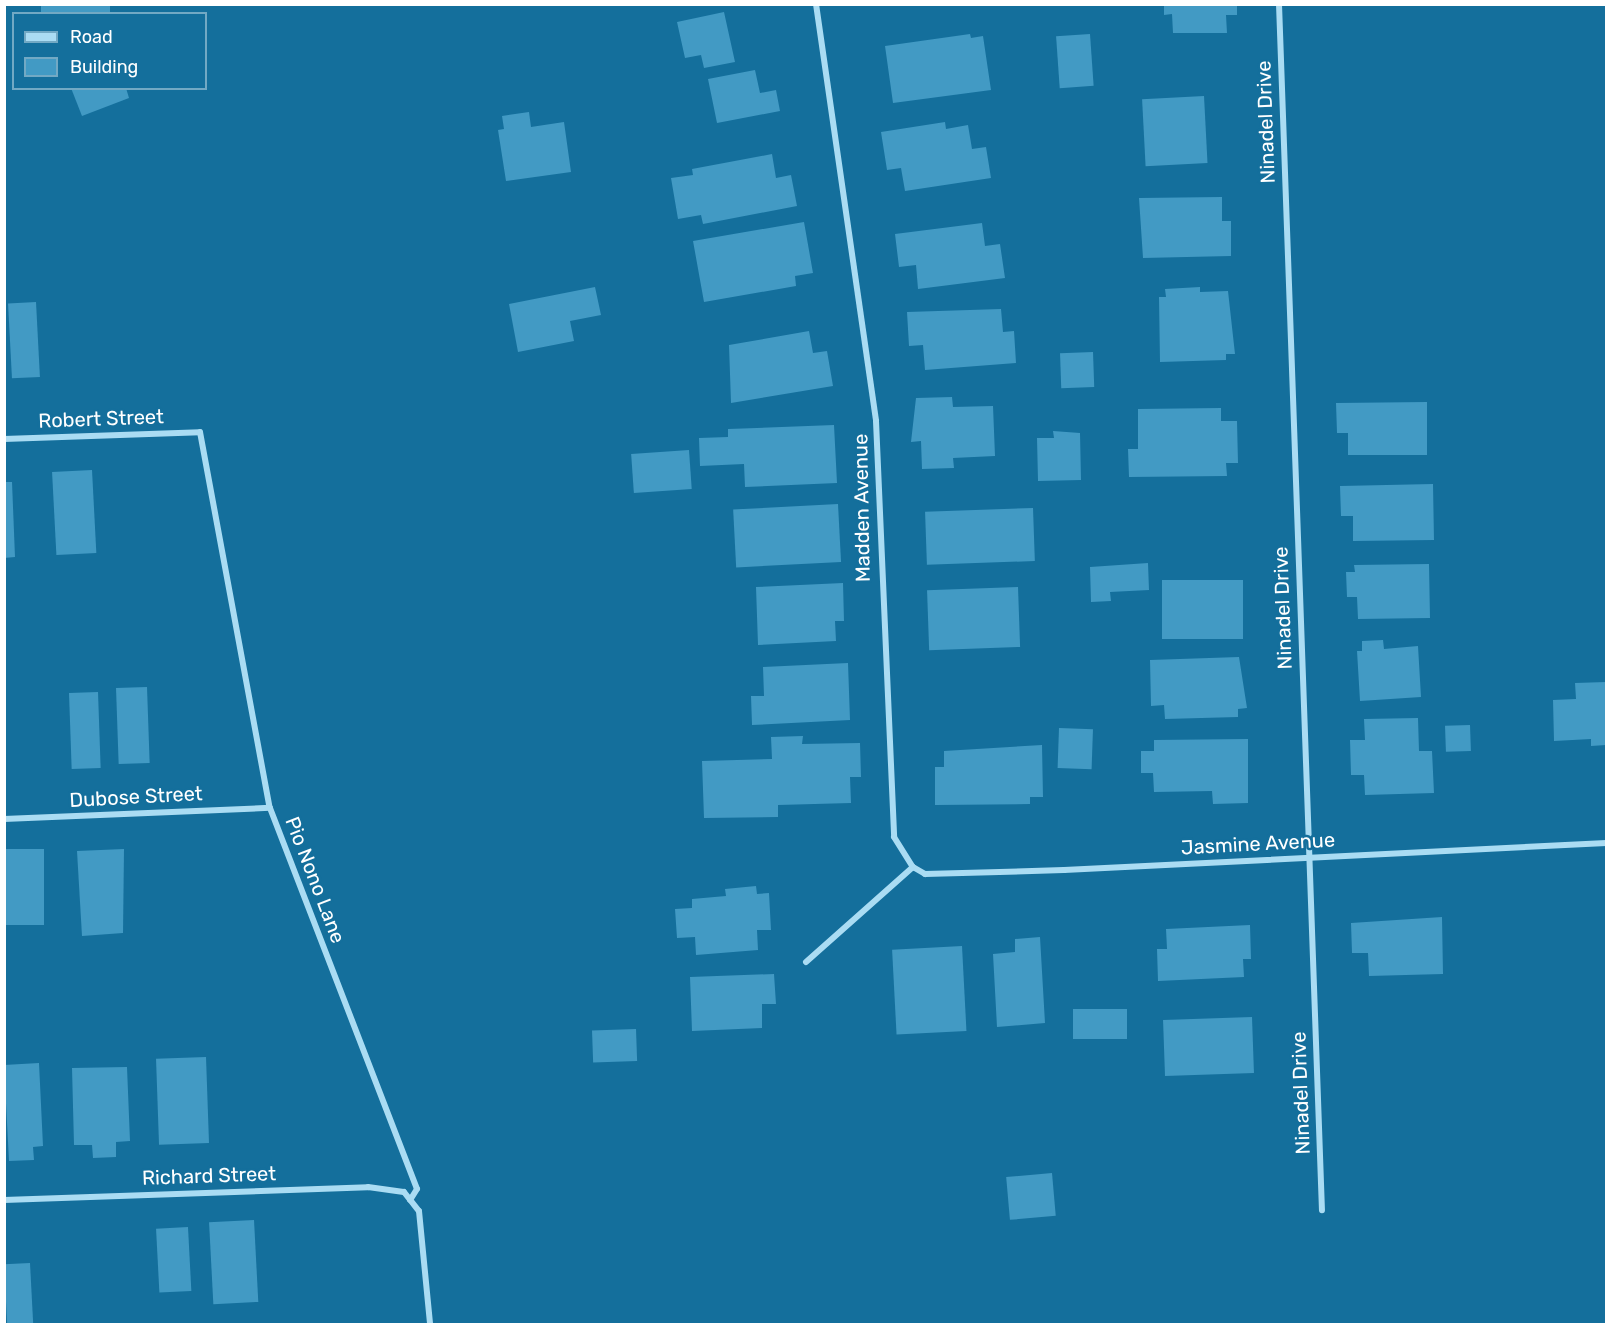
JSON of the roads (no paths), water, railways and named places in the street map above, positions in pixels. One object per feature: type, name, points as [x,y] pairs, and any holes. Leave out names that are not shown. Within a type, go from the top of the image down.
[{"type":"street","name":"Madden Avenue","points":[[816,4],[876,421],[894,837],[913,867]]},
{"type":"street","name":"Ninadel Drive","points":[[1279,4],[1322,1210]]},
{"type":"street","name":"Robert Street","points":[[4,439],[200,432]]},
{"type":"street","name":"Pio Nono Lane","points":[[200,432],[270,808],[417,1189],[410,1200],[419,1211],[429,1324]]},
{"type":"street","name":"Dubose Street","points":[[4,819],[270,808]]},
{"type":"street","name":"Jasmine Avenue","points":[[913,867],[925,874],[1309,859],[1606,843]]},
{"type":"street","points":[[806,962],[913,867]]},
{"type":"street","name":"Richard Street","points":[[4,1200],[368,1187],[404,1192],[410,1200]]}]
